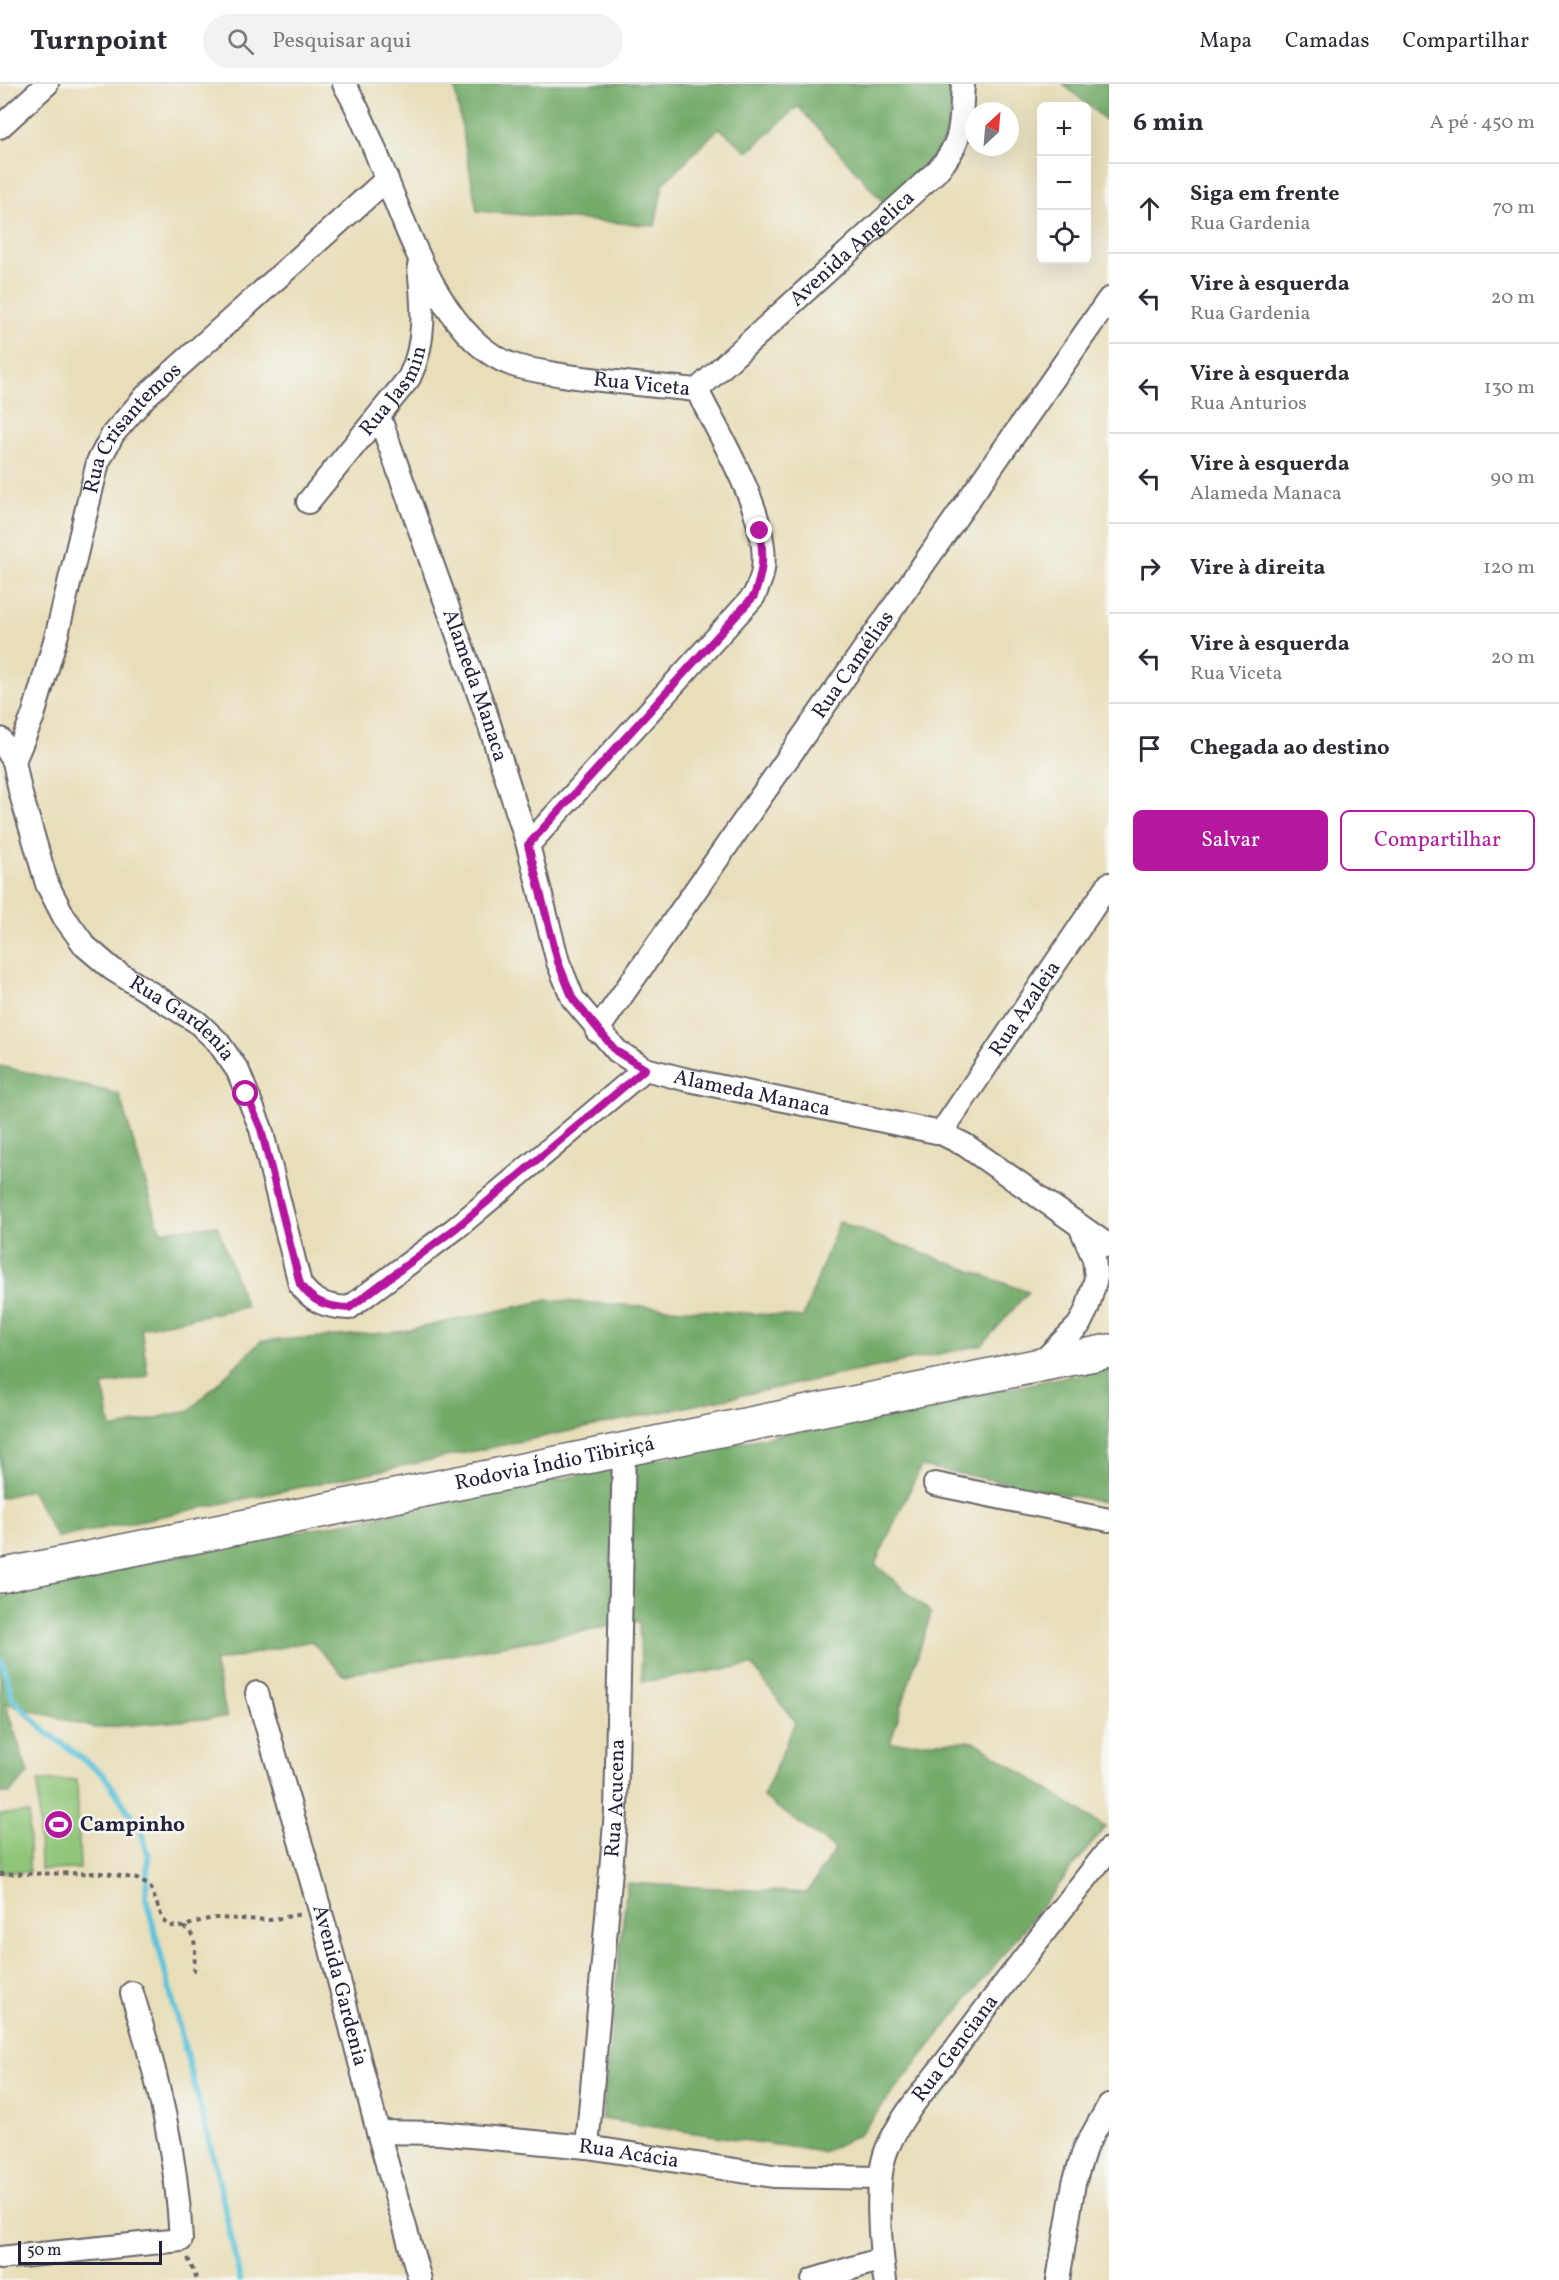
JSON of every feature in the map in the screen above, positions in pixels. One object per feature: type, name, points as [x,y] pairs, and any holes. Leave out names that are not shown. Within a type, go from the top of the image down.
[{"type":"highway","name":"Rodovia Índio Tibiriçá","points":[[0,1576],[1109,1351]]},
{"type":"street","points":[[0,127],[47,84]]},
{"type":"street","points":[[344,84],[363,119],[419,259]]},
{"type":"street","name":"Avenida Angelica","points":[[697,390],[937,171],[951,155],[958,139],[961,122],[963,84]]},
{"type":"street","name":"Rua Crisantemos","points":[[14,760],[33,716],[57,634],[98,462],[113,434],[146,396],[387,179]]},
{"type":"street","name":"Rua Viceta","points":[[419,259],[465,333],[480,348],[504,361],[534,370],[588,380],[697,390],[752,502],[758,521],[763,559],[762,574],[754,596],[528,845]]},
{"type":"street","name":"Rua Jasmin","points":[[309,502],[409,378],[420,350],[423,315],[419,259]]},
{"type":"street","name":"Rua Camélias","points":[[597,1031],[1109,299]]},
{"type":"street","name":"Alameda Manaca","points":[[379,416],[485,711],[528,845],[558,962],[573,999],[597,1031],[616,1051],[645,1069],[941,1133],[965,1145],[1109,1246]]},
{"type":"street","points":[[0,739],[14,760]]},
{"type":"street","name":"Rua Gardenia","points":[[14,760],[20,791],[47,884],[64,917],[85,946],[112,969],[197,1022],[218,1042],[238,1071],[261,1129],[300,1284],[308,1296],[321,1303],[332,1307],[349,1308],[456,1228],[645,1069]]},
{"type":"street","name":"Rua Azaleia","points":[[941,1133],[1109,884]]},
{"type":"street","points":[[1040,1364],[1079,1325],[1087,1309],[1096,1278],[1095,1259],[1080,1226]]},
{"type":"street","name":"Rua Acucena","points":[[587,2147],[616,1812],[624,1449]]},
{"type":"street","points":[[935,1484],[1109,1520]]},
{"type":"street","name":"Avenida Gardenia","points":[[256,1693],[320,1910],[378,2132],[420,2280]]},
{"type":"street","name":"Rua Genciana","points":[[883,2270],[880,2178],[887,2150],[901,2123],[983,2012],[1109,1849]]},
{"type":"street","points":[[0,2258],[181,2240],[172,2145],[154,2062],[132,1993]]},
{"type":"street","points":[[1058,2280],[1074,2183],[1085,2148],[1109,2105]]},
{"type":"street","name":"Rua Acácia","points":[[378,2132],[439,2133],[587,2147],[773,2176],[880,2178]]},
{"type":"street","points":[[813,2280],[883,2270]]},
{"type":"path","points":[[0,1874],[106,1873],[137,1879],[150,1886],[163,1920],[171,1926],[187,1929],[194,1938],[194,1972]]},
{"type":"path","points":[[182,1927],[209,1919],[270,1920],[320,1910]]},
{"type":"green space","points":[[454,84],[953,84],[950,123],[936,158],[884,203],[798,106],[748,152],[719,128],[663,184],[655,226],[477,211]]},
{"type":"green space","points":[[1063,84],[1109,84],[1109,123],[1091,108],[1091,102],[1084,102]]},
{"type":"green space","points":[[0,1066],[119,1094],[160,1231],[217,1225],[246,1307],[141,1328],[148,1376],[103,1385],[111,1429],[190,1410],[261,1341],[399,1332],[548,1300],[803,1317],[839,1222],[1028,1292],[982,1345],[57,1538],[31,1490],[0,1498]]},
{"type":"green space","points":[[1109,1368],[1109,1503],[921,1466],[875,1564],[931,1613],[890,1743],[974,1741],[1105,1827],[859,2135],[823,2152],[602,2119],[627,1883],[807,1893],[835,1849],[763,1797],[795,1722],[752,1665],[642,1682],[639,1621],[343,1675],[311,1641],[214,1662],[227,1717],[95,1728],[5,1703],[28,1773],[10,1793],[0,1793],[0,1597],[61,1580]]},
{"type":"green space","name":"Campinho","points":[[77,1780],[80,1869],[40,1870],[38,1781]]},
{"type":"green space","points":[[29,1813],[29,1872],[0,1872],[0,1814]]},
{"type":"waterway","points":[[2,1661],[13,1699],[44,1730],[104,1775],[142,1832],[148,1855],[146,1898],[218,2176],[240,2280]]},
{"type":"place","name":"Campinho","points":[[59,1825]]},
{"type":"route","points":[[246,1094],[261,1129],[300,1284],[308,1296],[321,1303],[332,1307],[349,1308],[456,1228],[645,1069],[616,1051],[597,1031],[573,999],[558,962],[528,845],[754,596],[762,574],[760,531]]}]
